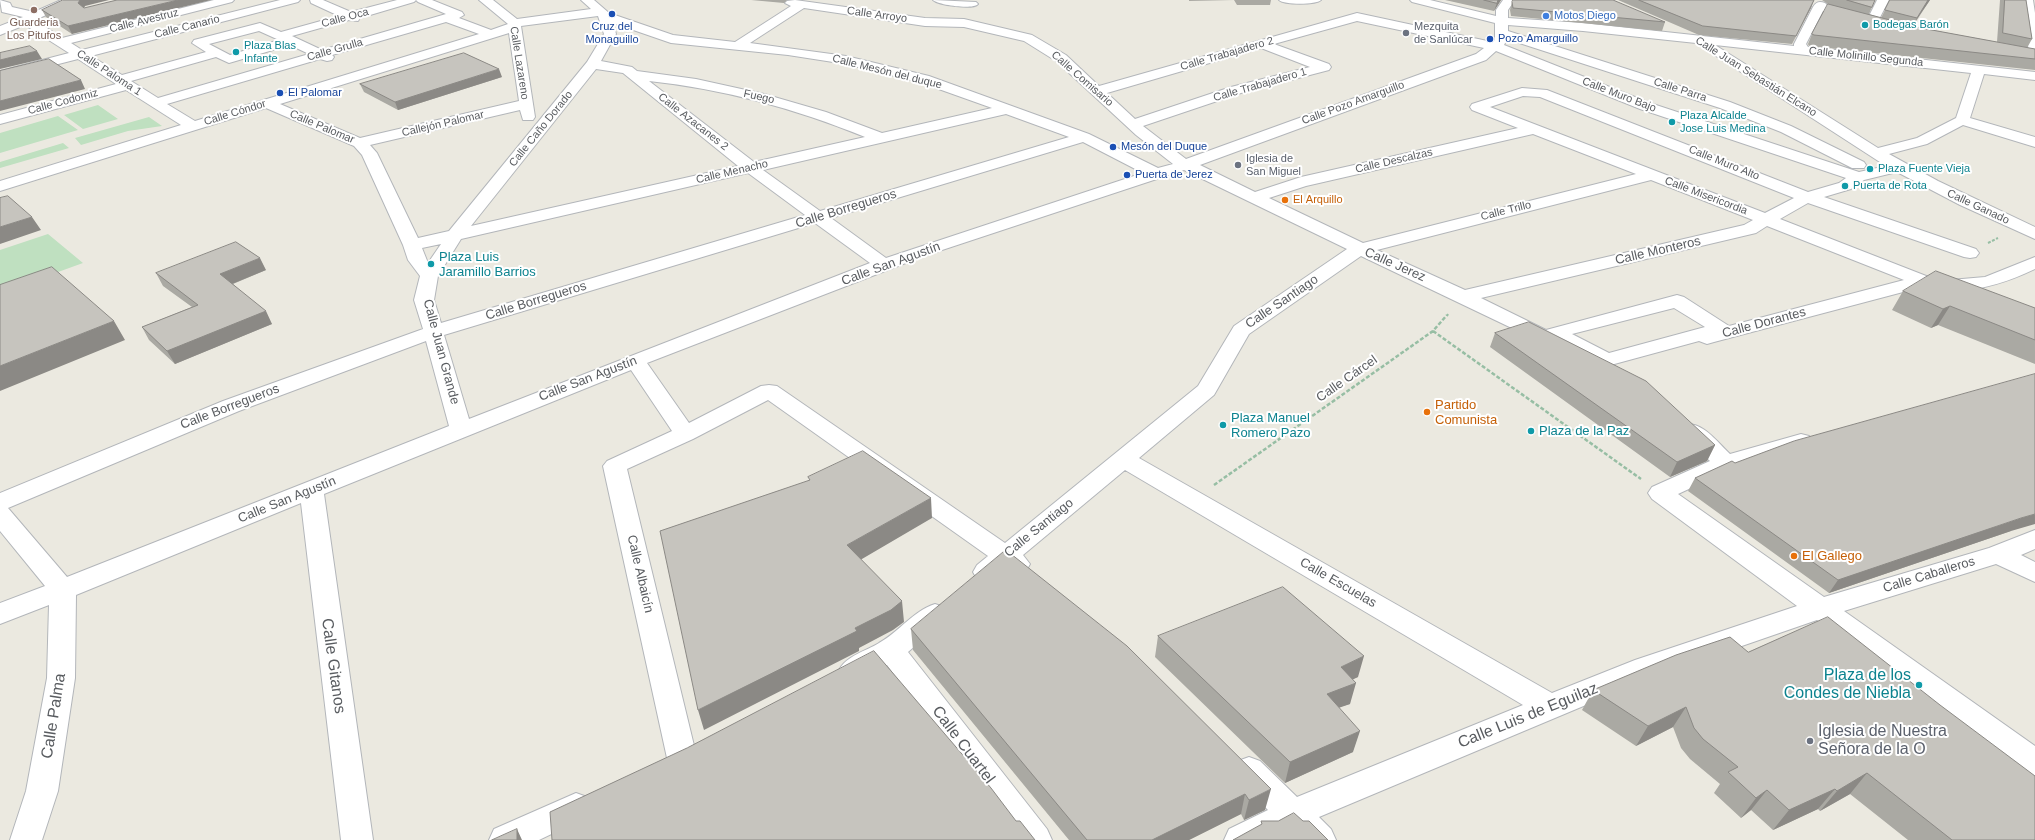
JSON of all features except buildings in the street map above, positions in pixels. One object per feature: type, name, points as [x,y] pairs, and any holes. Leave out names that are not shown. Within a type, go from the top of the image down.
[{"type":"street","points":[[0,31],[71,0]]},
{"type":"street","name":"Calle Avestruz","points":[[60,42],[228,0]]},
{"type":"street","name":"Calle Canario","points":[[0,75],[294,0]]},
{"type":"street","points":[[316,0],[410,42]]},
{"type":"street","name":"Calle Oca","points":[[279,36],[410,0]]},
{"type":"street","points":[[422,0],[458,15],[446,18]]},
{"type":"street","name":"Calle Lazareno","points":[[485,0],[502,11],[514,25],[532,140]]},
{"type":"street","points":[[587,0],[602,14]]},
{"type":"street","points":[[939,0],[971,2],[968,17],[964,23]]},
{"type":"street","points":[[1285,0],[1315,0]]},
{"type":"street","points":[[1416,0],[1499,34],[1502,10],[1509,0]]},
{"type":"street","points":[[1873,20],[1883,0]]},
{"type":"street","points":[[2027,0],[2035,52]]},
{"type":"street","points":[[737,46],[796,3]]},
{"type":"street","name":"Calle Arroyo","points":[[796,3],[925,22],[964,23]]},
{"type":"street","points":[[1802,50],[1800,44],[1818,3],[1888,24]]},
{"type":"street","points":[[0,4],[6,5],[6,10],[31,18]]},
{"type":"street","name":"Calle Cóndor","points":[[0,186],[490,34],[514,25],[602,14]]},
{"type":"street","name":"Calle Mesón del duque","points":[[602,14],[671,39],[788,50],[846,60],[924,78],[1084,137],[1157,174]]},
{"type":"street","name":"Calle Caño Dorado","points":[[455,235],[593,64],[610,34],[602,14]]},
{"type":"street","name":"Calle Paloma 1","points":[[31,18],[44,32],[192,126]]},
{"type":"street","points":[[446,18],[490,34]]},
{"type":"street","name":"Calle Grulla","points":[[155,103],[446,18]]},
{"type":"street","name":"Calle Trabajadero 2","points":[[1097,91],[1357,18],[1499,34]]},
{"type":"street","points":[[151,19],[229,59],[291,41]]},
{"type":"street","name":"Calle Juan Sebastián Elcano","points":[[1656,22],[1696,39],[1753,73],[1877,154],[1900,167]]},
{"type":"street","name":"Calle Comisario","points":[[964,23],[1028,38],[1060,58],[1133,124],[1184,165]]},
{"type":"street","points":[[198,43],[260,27],[340,63]]},
{"type":"street","name":"Calle Molinillo Segunda","points":[[1499,34],[1583,27],[2035,76]]},
{"type":"street","points":[[44,32],[60,28]]},
{"type":"street","name":"Calle Pozo Amarguillo","points":[[1184,165],[1481,57],[1499,34]]},
{"type":"street","name":"Calle Parra","points":[[1499,34],[1725,105],[1786,129],[1841,158],[1874,172]]},
{"type":"street","name":"Calle Muro Bajo","points":[[1499,34],[1645,106],[1858,177]]},
{"type":"street","name":"Calle Trabajadero 1","points":[[1133,124],[1236,90],[1324,67],[1262,44]]},
{"type":"street","points":[[123,82],[217,53]]},
{"type":"street","points":[[2020,53],[2035,56]]},
{"type":"street","name":"Calle Azacanes 2","points":[[593,64],[627,70],[751,168],[884,265]]},
{"type":"street","points":[[1877,154],[1922,141],[1962,120],[1979,69]]},
{"type":"street","name":"Fuego","points":[[633,75],[666,78],[774,100],[837,119],[881,138]]},
{"type":"street","name":"Calle Codorniz","points":[[0,120],[123,82]]},
{"type":"street","name":"Calle Muro Alto","points":[[1477,107],[1522,92],[1542,93],[1807,197],[1970,253]]},
{"type":"street","name":"Calle Palomar","points":[[266,103],[359,144],[369,153],[412,245]]},
{"type":"street","name":"Callejón Palomar","points":[[359,144],[526,104]]},
{"type":"street","name":"Calle Misericordia","points":[[1477,107],[1928,283],[1987,293]]},
{"type":"street","name":"Calle Menacho","points":[[455,235],[1008,109]]},
{"type":"street","points":[[1962,120],[2035,142]]},
{"type":"street","name":"Calle Descalzas","points":[[1254,198],[1301,182],[1535,129]]},
{"type":"street","name":"Calle Borregueros","points":[[0,502],[231,406],[433,332],[1084,137]]},
{"type":"street","name":"Calle San Agustín","points":[[0,614],[312,491],[461,428],[884,265],[1184,165]]},
{"type":"street","name":"Calle Jerez","points":[[1184,165],[1201,171],[1359,249],[1464,296],[1613,371]]},
{"type":"street","points":[[1858,177],[1900,167]]},
{"type":"street","name":"Calle Ganado","points":[[1900,167],[2035,234]]},
{"type":"street","name":"Calle Trillo","points":[[1359,249],[1653,175]]},
{"type":"street","name":"Calle Monteros","points":[[1464,296],[1750,229],[1807,197],[1845,186],[1858,177]]},
{"type":"street","points":[[455,235],[429,276],[417,260],[412,245],[455,235]]},
{"type":"street","name":"Calle Santiago","points":[[828,682],[891,650],[1206,390],[1240,330],[1359,249]]},
{"type":"street","points":[[1928,283],[1971,286],[1987,293],[2035,262]]},
{"type":"street","name":"Calle Juan Grande","points":[[429,276],[424,300],[461,428]]},
{"type":"street","name":"Calle Dorantes","points":[[1613,371],[1772,320],[1928,283]]},
{"type":"street","points":[[1677,301],[1721,329],[1606,360],[1554,333],[1677,301]]},
{"type":"street","points":[[635,361],[685,434],[769,391],[1006,556],[1037,580]]},
{"type":"street","points":[[1676,416],[1726,463]]},
{"type":"street","name":"Calle Albaicín","points":[[682,757],[615,466],[685,434]]},
{"type":"street","points":[[1660,493],[1726,463],[1821,435]]},
{"type":"street","name":"Calle Escuelas","points":[[1124,459],[1551,706]]},
{"type":"street","name":"Calle Gitanos","points":[[312,491],[326,610],[357,840]]},
{"type":"street","points":[[1660,493],[1822,608],[2035,763]]},
{"type":"street","points":[[0,514],[63,590]]},
{"type":"street","name":"Calle Caballeros","points":[[1822,608],[1998,554],[2035,539]]},
{"type":"street","points":[[1998,554],[2035,573]]},
{"type":"street","name":"Calle Palma","points":[[26,840],[42,791],[61,678],[63,590]]},
{"type":"street","name":"Calle Luis de Eguilaz","points":[[1240,840],[1293,813],[1645,668],[1822,608]]},
{"type":"street","name":"Calle Cuartel","points":[[891,650],[1036,840]]},
{"type":"street","points":[[1231,752],[1320,840]]},
{"type":"street","points":[[505,840],[597,797]]},
{"type":"path","name":"Calle Cárcel","points":[[1194,499],[1433,331],[1660,493]]},
{"type":"green space","points":[[98,105],[118,119],[83,129],[64,115]]},
{"type":"green space","points":[[58,116],[78,130],[0,153],[0,133]]},
{"type":"green space","points":[[149,117],[162,126],[128,131],[81,145],[75,138]]},
{"type":"green space","points":[[63,143],[69,148],[0,168],[0,162]]},
{"type":"green space","points":[[48,234],[83,263],[0,293],[0,250]]},
{"type":"place","name":"Guarderia Los Pitufos","points":[[34,10]]},
{"type":"place","name":"Cruz del Monaguillo","points":[[612,14]]},
{"type":"place","name":"Motos Diego","points":[[1546,16]]},
{"type":"place","name":"Bodegas Barón","points":[[1865,25]]},
{"type":"place","name":"Mezquita de Sanlúcar","points":[[1406,33]]},
{"type":"place","name":"Pozo Amarguillo","points":[[1490,39]]},
{"type":"place","name":"Plaza Blas Infante","points":[[236,52]]},
{"type":"place","name":"El Palomar","points":[[280,93]]},
{"type":"place","name":"Plaza Alcalde Jose Luis Medina","points":[[1672,122]]},
{"type":"place","name":"Mesón del Duque","points":[[1113,147]]},
{"type":"place","name":"Iglesia de San Miguel","points":[[1238,165]]},
{"type":"place","name":"Plaza Fuente Vieja","points":[[1870,169]]},
{"type":"place","name":"Puerta de Jerez","points":[[1127,175]]},
{"type":"place","name":"Puerta de Rota","points":[[1845,186]]},
{"type":"place","name":"El Arquillo","points":[[1285,200]]},
{"type":"place","name":"Plaza Luis Jaramillo Barrios","points":[[431,264]]},
{"type":"place","name":"Partido Comunista","points":[[1427,412]]},
{"type":"place","name":"Plaza Manuel Romero Pazo","points":[[1223,425]]},
{"type":"place","name":"Plaza de la Paz","points":[[1531,431]]},
{"type":"place","name":"El Gallego","points":[[1794,556]]},
{"type":"place","name":"Plaza de los Condes de Niebla","points":[[1919,685]]},
{"type":"place","name":"Iglesia de Nuestra Señora de la O","points":[[1810,741]]}]
